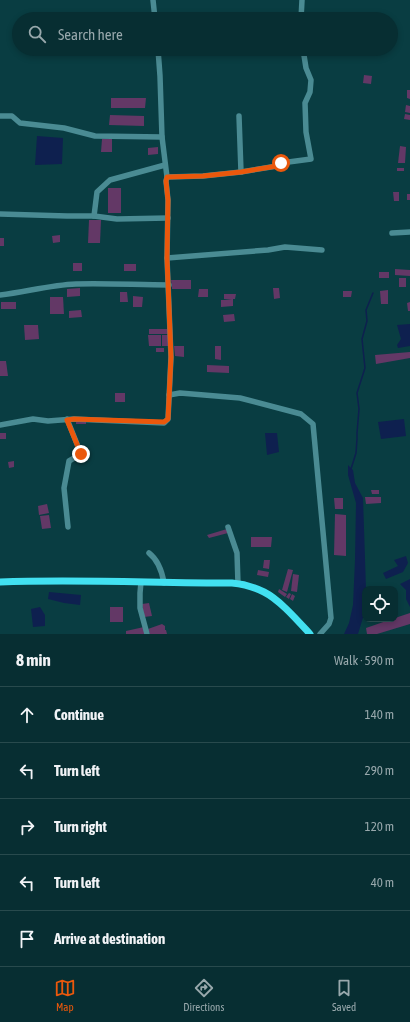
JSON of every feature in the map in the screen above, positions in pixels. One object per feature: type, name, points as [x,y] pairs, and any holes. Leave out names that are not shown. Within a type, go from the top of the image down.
[{"type":"main road","points":[[0,582],[52,580],[238,584],[265,592],[282,605],[310,634]]},
{"type":"street","points":[[153,0],[154,12]]},
{"type":"street","points":[[301,12],[302,0]]},
{"type":"street","points":[[0,425],[33,419],[48,421],[74,419],[164,422],[168,419],[171,357],[167,258],[168,200],[162,137],[159,56]]},
{"type":"street","points":[[167,177],[203,176],[241,172],[277,166],[281,163],[311,159],[306,132],[305,103],[310,92],[311,80],[306,68],[304,56]]},
{"type":"street","points":[[0,116],[12,116],[20,123],[64,128],[95,136],[162,137]]},
{"type":"street","points":[[239,116],[241,172]]},
{"type":"street","points":[[94,216],[97,192],[110,180],[165,165]]},
{"type":"street","points":[[0,214],[94,216],[117,219],[168,218]]},
{"type":"street","points":[[392,233],[410,232]]},
{"type":"street","points":[[167,258],[268,250],[285,247],[322,250]]},
{"type":"street","points":[[0,295],[46,287],[76,284],[169,285]]},
{"type":"street","points":[[169,395],[180,393],[240,398],[300,414],[310,420],[313,424],[331,618],[329,624],[320,634]]},
{"type":"street","points":[[67,420],[81,454],[68,461],[64,488],[68,527]]},
{"type":"street","points":[[228,527],[237,553],[238,584]]},
{"type":"street","points":[[149,553],[154,556],[162,572],[164,583]]},
{"type":"street","points":[[141,582],[140,608],[148,634]]},
{"type":"water","points":[[37,136],[63,138],[62,164],[35,165]]},
{"type":"water","points":[[410,324],[410,346],[398,348],[397,345],[401,339],[397,325]]},
{"type":"water","points":[[404,419],[406,436],[381,439],[378,422]]},
{"type":"water","points":[[265,433],[277,433],[279,452],[267,455]]},
{"type":"water","points":[[348,465],[353,470],[355,483],[363,498],[366,586],[362,586],[362,621],[358,634],[344,634],[349,623],[353,605],[355,560],[356,503],[348,475]]},
{"type":"water","points":[[406,556],[408,563],[403,572],[386,579],[383,573],[398,566],[394,560]]},
{"type":"water","points":[[410,579],[410,607],[406,599],[406,590],[400,584]]},
{"type":"water","points":[[49,592],[81,595],[80,605],[48,599]]},
{"type":"water","points":[[40,607],[45,615],[45,626],[33,627],[31,609]]},
{"type":"building","points":[[364,75],[372,76],[371,84],[363,83]]},
{"type":"building","points":[[407,90],[410,90],[410,99],[407,98]]},
{"type":"building","points":[[111,98],[146,98],[145,108],[111,108]]},
{"type":"building","points":[[406,105],[410,106],[410,113],[405,112]]},
{"type":"building","points":[[405,114],[410,115],[410,120],[404,119]]},
{"type":"building","points":[[110,115],[144,116],[144,126],[109,125]]},
{"type":"building","points":[[102,139],[112,139],[112,152],[101,152]]},
{"type":"building","points":[[400,146],[406,147],[405,163],[398,163]]},
{"type":"building","points":[[158,147],[158,154],[148,155],[148,148]]},
{"type":"building","points":[[397,168],[404,168],[404,171],[397,171]]},
{"type":"building","points":[[108,188],[121,188],[121,213],[108,213]]},
{"type":"building","points":[[393,192],[399,192],[399,201],[394,201]]},
{"type":"building","points":[[407,194],[410,194],[410,200],[407,200]]},
{"type":"building","points":[[89,220],[101,220],[100,243],[88,243]]},
{"type":"building","points":[[60,235],[60,242],[53,243],[52,236]]},
{"type":"building","points":[[0,238],[4,238],[4,246],[0,246]]},
{"type":"building","points":[[73,263],[82,263],[82,271],[73,271]]},
{"type":"building","points":[[124,264],[136,264],[136,271],[124,271]]},
{"type":"building","points":[[395,269],[410,270],[410,276],[395,275]]},
{"type":"building","points":[[379,272],[389,272],[389,278],[379,278]]},
{"type":"building","points":[[399,278],[406,278],[406,287],[399,287]]},
{"type":"building","points":[[171,280],[191,280],[191,289],[172,289]]},
{"type":"building","points":[[80,288],[80,296],[67,297],[67,289]]},
{"type":"building","points":[[273,288],[279,288],[280,298],[274,299]]},
{"type":"building","points":[[199,289],[208,289],[208,297],[198,297]]},
{"type":"building","points":[[388,290],[388,304],[381,304],[380,291]]},
{"type":"building","points":[[343,291],[352,291],[351,297],[343,297]]},
{"type":"building","points":[[120,292],[127,292],[128,302],[120,302]]},
{"type":"building","points":[[224,294],[236,294],[235,299],[233,299],[233,306],[221,307],[221,300],[232,300],[224,299]]},
{"type":"building","points":[[133,296],[143,297],[142,307],[133,307]]},
{"type":"building","points":[[50,297],[63,297],[64,314],[50,314]]},
{"type":"building","points":[[1,302],[16,302],[16,309],[1,309]]},
{"type":"building","points":[[410,302],[410,311],[408,311],[407,303]]},
{"type":"building","points":[[81,310],[82,317],[69,318],[69,311]]},
{"type":"building","points":[[234,314],[235,321],[224,322],[223,315]]},
{"type":"building","points":[[24,325],[38,325],[39,339],[25,340]]},
{"type":"building","points":[[149,329],[168,329],[168,334],[149,334]]},
{"type":"building","points":[[148,335],[161,335],[161,346],[149,346]]},
{"type":"building","points":[[162,335],[168,335],[168,346],[162,346]]},
{"type":"building","points":[[174,346],[184,346],[184,357],[175,356]]},
{"type":"building","points":[[215,346],[221,346],[221,360],[215,359]]},
{"type":"building","points":[[156,348],[164,348],[164,352],[156,352]]},
{"type":"building","points":[[410,352],[410,358],[376,364],[375,355]]},
{"type":"building","points":[[0,361],[6,361],[8,376],[0,376]]},
{"type":"building","points":[[207,365],[229,366],[229,373],[207,372]]},
{"type":"building","points":[[115,393],[125,393],[125,402],[115,402]]},
{"type":"building","points":[[76,421],[86,421],[86,424],[76,424]]},
{"type":"building","points":[[0,433],[6,433],[6,439],[0,439]]},
{"type":"building","points":[[14,461],[14,467],[9,468],[8,462]]},
{"type":"building","points":[[371,490],[379,490],[379,494],[372,494]]},
{"type":"building","points":[[365,497],[381,497],[381,503],[366,504]]},
{"type":"building","points":[[334,498],[343,498],[343,509],[335,509]]},
{"type":"building","points":[[47,504],[49,513],[39,515],[38,506]]},
{"type":"building","points":[[335,514],[346,515],[346,556],[334,555]]},
{"type":"building","points":[[49,515],[51,528],[42,529],[40,516]]},
{"type":"building","points":[[227,529],[228,533],[209,538],[207,535]]},
{"type":"building","points":[[251,537],[272,537],[271,547],[251,547]]},
{"type":"building","points":[[264,560],[270,560],[269,569],[263,568]]},
{"type":"building","points":[[288,569],[293,570],[287,592],[282,590]]},
{"type":"building","points":[[258,570],[269,572],[268,577],[257,575]]},
{"type":"building","points":[[293,574],[299,575],[297,592],[291,591]]},
{"type":"building","points":[[279,589],[287,594],[285,597],[278,592]]},
{"type":"building","points":[[289,593],[291,594],[289,599],[286,597]]},
{"type":"building","points":[[292,594],[295,596],[293,601],[290,599]]},
{"type":"building","points":[[149,603],[152,616],[144,617],[142,604]]},
{"type":"building","points":[[110,607],[123,607],[123,622],[110,622]]},
{"type":"building","points":[[410,613],[410,624],[377,634],[367,634],[366,628],[383,622],[398,622],[398,617]]},
{"type":"building","points":[[162,624],[165,626],[167,634],[150,634],[148,629]]},
{"type":"building","points":[[144,627],[145,634],[126,634],[126,631]]},
{"type":"waterway","points":[[351,469],[356,453],[359,409],[357,393],[365,368],[362,339],[367,321],[366,310],[373,293]]},
{"type":"route","points":[[81,454],[67,420],[164,422],[168,419],[171,357],[167,258],[167,177],[203,176],[241,172],[277,166],[281,163]]}]
